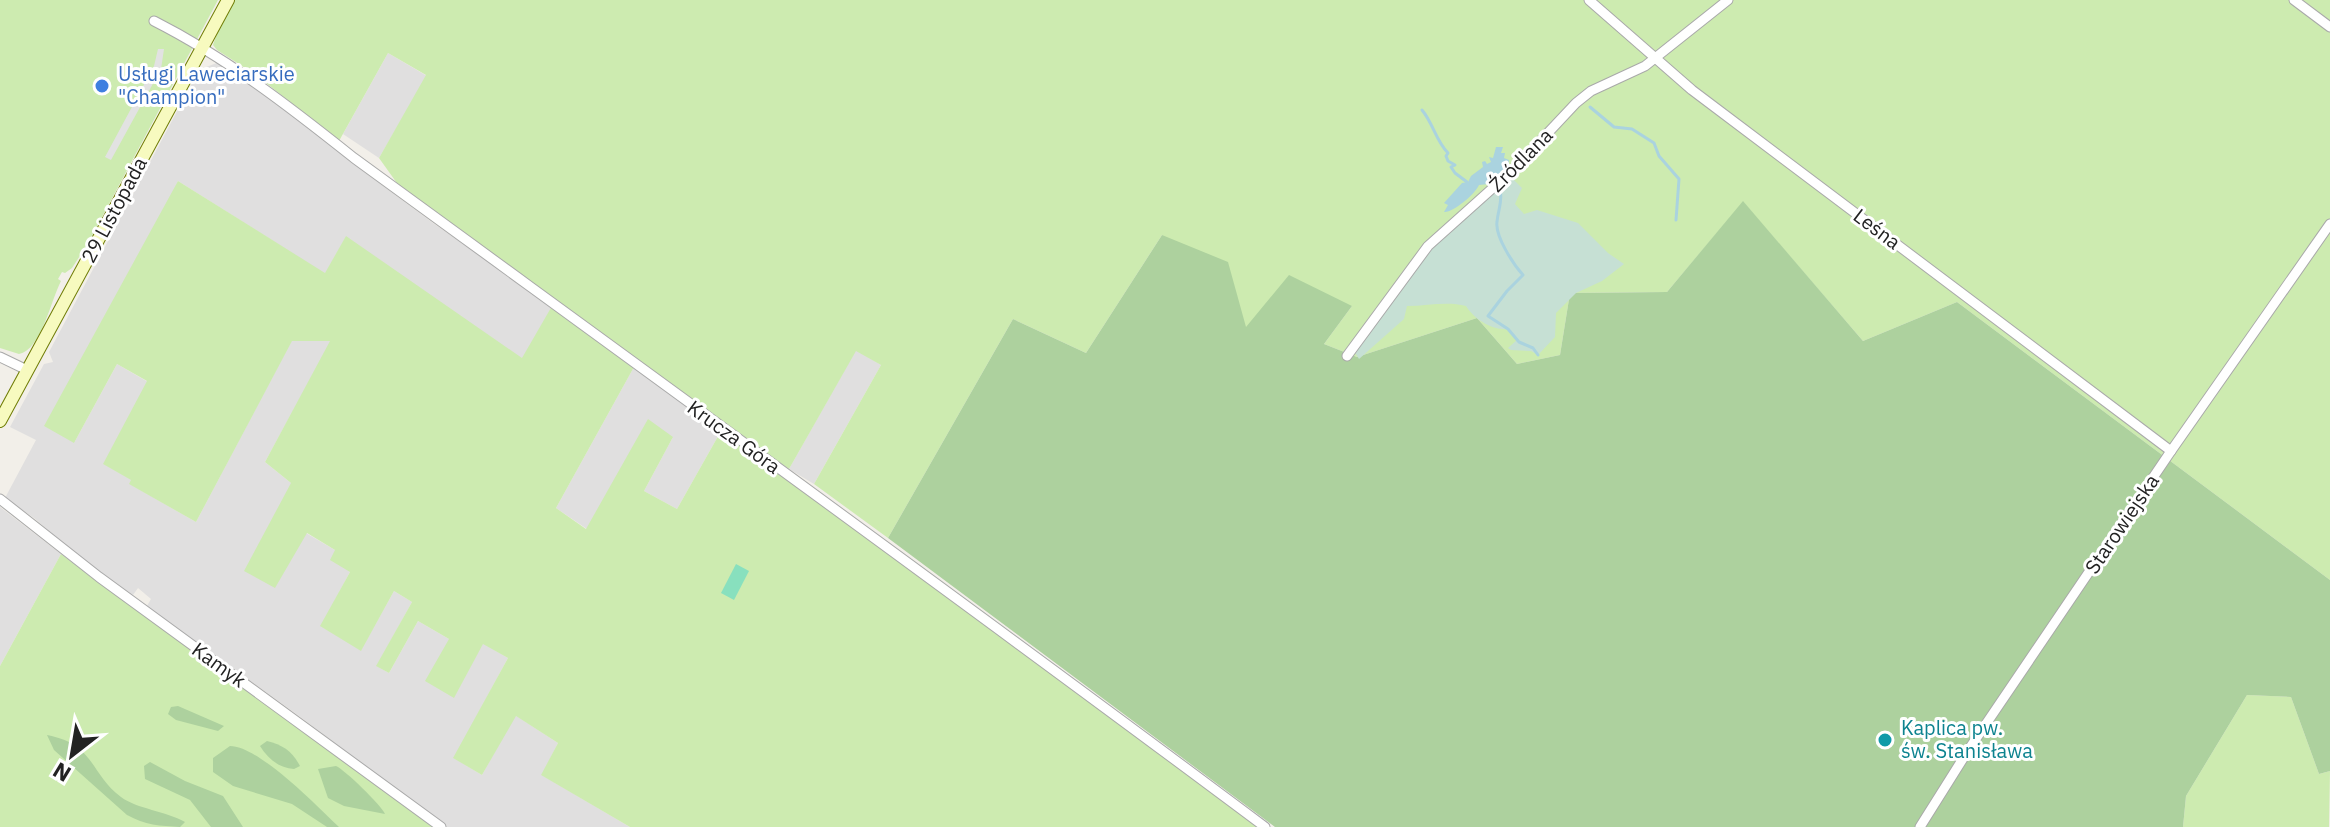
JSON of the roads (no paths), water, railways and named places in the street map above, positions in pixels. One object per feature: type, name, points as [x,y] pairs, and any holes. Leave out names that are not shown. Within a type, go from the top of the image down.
[{"type":"street","name":"29 Listopada","points":[[0,421],[228,0]]},
{"type":"street","name":"Leśna","points":[[1589,0],[1692,90],[2171,451]]},
{"type":"street","name":"Źródlana","points":[[1347,356],[1428,246],[1514,169],[1576,103],[1591,91],[1654,59],[1728,0]]},
{"type":"street","points":[[2294,0],[2330,27]]},
{"type":"street","name":"Krucza Góra","points":[[154,21],[203,47],[297,111],[354,158],[724,431],[853,521],[1265,827]]},
{"type":"street","name":"Starowiejska","points":[[1920,827],[1969,749],[2171,451],[2330,224]]},
{"type":"street","points":[[0,357],[27,370]]},
{"type":"street","name":"Kamyk","points":[[0,499],[111,586],[441,827]]},
{"type":"water","points":[[1496,147],[1503,147],[1501,153],[1505,153],[1504,158],[1509,160],[1508,166],[1489,184],[1479,185],[1463,202],[1444,212],[1448,205],[1444,203],[1462,183],[1468,182],[1483,167],[1482,162],[1491,162],[1489,157],[1493,158]]},
{"type":"waterway","points":[[1590,107],[1614,127],[1632,129],[1654,143],[1659,156],[1679,179],[1676,220]]},
{"type":"waterway","points":[[1422,110],[1448,153],[1448,161],[1455,165],[1451,167],[1467,182]]},
{"type":"waterway","points":[[1500,189],[1497,228],[1510,257],[1523,275],[1488,316],[1508,329],[1519,342],[1533,348],[1538,355]]},
{"type":"place","name":"Usługi Laweciarskie \"Champion\"","points":[[102,86]]},
{"type":"place","name":"Kaplica pw. św. Stanisława","points":[[1885,740]]}]
